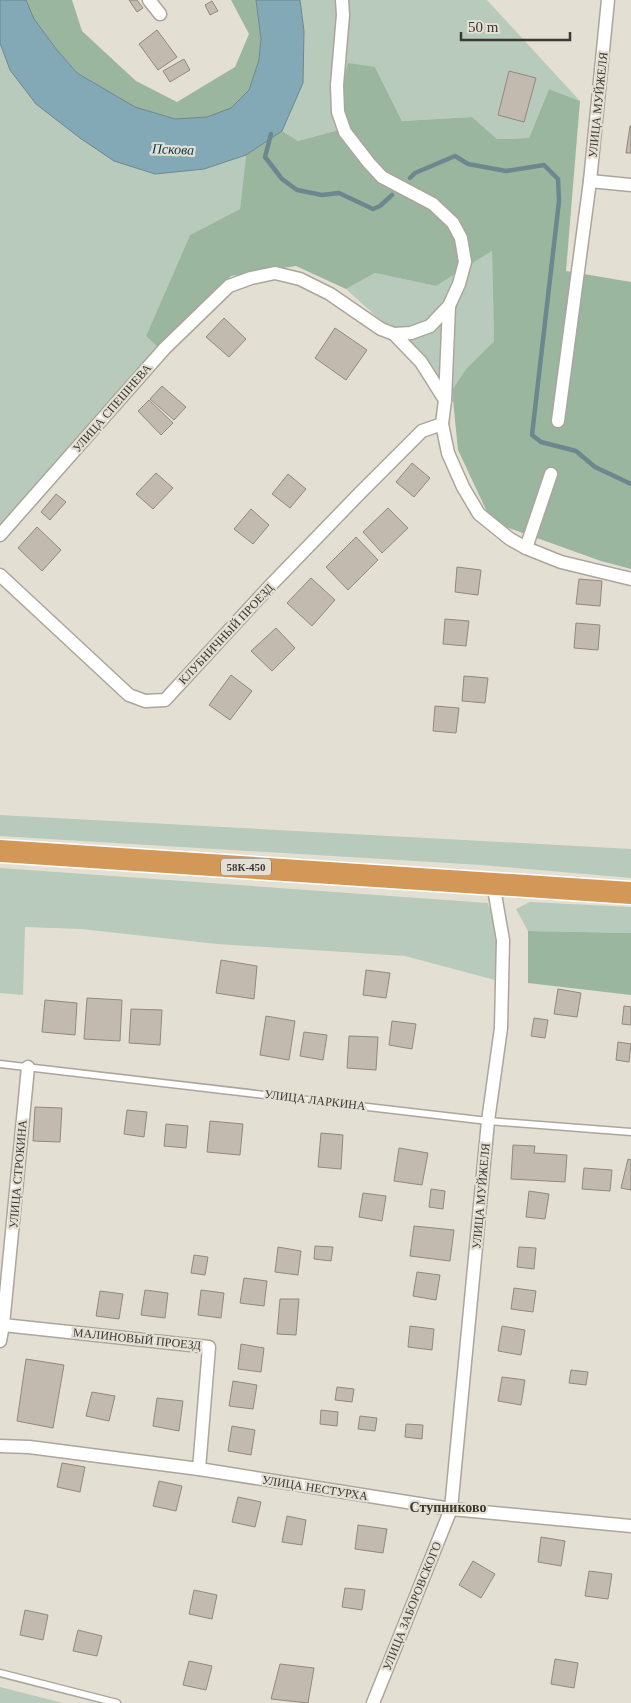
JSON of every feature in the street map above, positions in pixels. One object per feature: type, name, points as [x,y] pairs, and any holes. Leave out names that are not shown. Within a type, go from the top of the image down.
[{"type":"highway","name":"58К-450","points":[[0,851],[631,893]]},
{"type":"street","points":[[149,0],[160,14]]},
{"type":"street","points":[[342,0],[343,15],[338,112],[345,132],[369,163],[382,176],[433,204],[453,223],[461,238],[465,262],[459,284],[449,306],[430,326],[411,333],[394,334]]},
{"type":"street","name":"УЛИЦА МУЙЖЕЛЯ","points":[[558,421],[590,181],[608,0]]},
{"type":"street","points":[[590,181],[631,186]]},
{"type":"street","name":"УЛИЦА СПЕШНЕВА","points":[[0,535],[165,348],[229,286],[275,273],[300,279],[330,294],[381,329],[394,334]]},
{"type":"street","points":[[449,306],[445,400],[442,424],[448,452],[463,487],[479,514],[496,529],[526,548],[562,562],[631,579]]},
{"type":"street","points":[[394,334],[421,362],[445,400]]},
{"type":"street","name":"КЛУБНИЧНЫЙ ПРОЕЗД","points":[[0,575],[129,696],[145,701],[165,700],[268,588],[422,431],[442,424]]},
{"type":"street","points":[[526,548],[552,474]]},
{"type":"street","name":"УЛИЦА МУЙЖЕЛЯ","points":[[452,1509],[488,1121],[500,1028],[503,940],[493,883]]},
{"type":"street","name":"УЛИЦА СТРОКИНА","points":[[0,1341],[28,1066]]},
{"type":"street","name":"МАЛИНОВЫЙ ПРОЕЗД","points":[[3,1324],[209,1348],[199,1470]]},
{"type":"street","name":"УЛИЦА НЕСТУРХА","points":[[0,1446],[29,1447],[199,1470],[452,1509],[631,1526]]},
{"type":"street","name":"УЛИЦА ЗАБОРОВСКОГО","points":[[373,1703],[452,1509]]},
{"type":"lane","name":"УЛИЦА ЛАРКИНА","points":[[0,1064],[488,1121],[631,1132]]},
{"type":"lane","points":[[0,1673],[117,1703]]},
{"type":"green space","points":[[26,0],[72,0],[82,31],[136,81],[177,102],[235,67],[249,34],[231,0],[256,0],[261,39],[259,60],[249,90],[231,108],[207,117],[175,119],[135,107],[77,73],[34,19]]},
{"type":"green space","points":[[300,0],[487,0],[580,101],[549,89],[529,138],[497,139],[472,117],[402,121],[375,67],[346,128],[298,141],[282,131],[303,83],[304,31]]},
{"type":"green space","points":[[0,43],[10,70],[114,161],[155,174],[204,169],[246,155],[240,209],[190,235],[146,336],[158,347],[0,532]]},
{"type":"green space","points":[[348,63],[375,67],[402,121],[472,117],[497,139],[529,138],[549,89],[580,101],[566,271],[631,282],[631,569],[601,561],[506,527],[488,514],[458,450],[452,390],[466,369],[494,341],[492,251],[436,286],[375,273],[346,289],[296,266],[231,276],[158,347],[146,336],[190,235],[240,209],[246,155],[282,131],[298,141],[346,128],[340,99]]},
{"type":"green space","points":[[492,251],[494,341],[466,369],[452,390],[440,387],[409,346],[346,289],[375,273],[436,286]]},
{"type":"green space","points":[[0,815],[631,849],[631,878],[481,865],[0,836]]},
{"type":"green space","points":[[0,868],[488,903],[498,938],[495,980],[405,956],[217,944],[81,929],[25,927],[23,995],[0,993]]},
{"type":"green space","points":[[530,902],[631,907],[631,933],[528,931],[516,909]]},
{"type":"green space","points":[[528,931],[631,933],[631,995],[528,983]]},
{"type":"green space","points":[[0,1687],[63,1703],[0,1703]]},
{"type":"water","name":"Пскова","points":[[0,0],[26,0],[34,19],[77,73],[135,107],[175,119],[207,117],[231,108],[249,90],[259,60],[261,39],[256,0],[300,0],[304,31],[303,83],[282,131],[246,155],[204,169],[155,174],[114,161],[36,104],[10,70],[0,43]]},
{"type":"building","points":[[129,0],[137,0],[143,8],[137,12]]},
{"type":"building","points":[[212,1],[218,11],[210,15],[205,5]]},
{"type":"building","points":[[157,30],[177,57],[158,70],[139,44]]},
{"type":"building","points":[[184,59],[190,70],[170,82],[163,71]]},
{"type":"building","points":[[509,71],[536,78],[524,122],[498,115]]},
{"type":"building","points":[[630,126],[631,153],[626,153]]},
{"type":"building","points":[[224,318],[246,339],[229,357],[206,337]]},
{"type":"building","points":[[335,328],[367,350],[346,380],[315,358]]},
{"type":"building","points":[[162,386],[186,407],[174,420],[150,399]]},
{"type":"building","points":[[149,400],[173,423],[161,435],[138,411]]},
{"type":"building","points":[[412,463],[430,478],[414,497],[396,482]]},
{"type":"building","points":[[156,473],[173,488],[153,509],[136,494]]},
{"type":"building","points":[[288,474],[306,489],[290,508],[272,494]]},
{"type":"building","points":[[56,494],[66,502],[50,520],[41,512]]},
{"type":"building","points":[[388,508],[408,528],[382,553],[363,532]]},
{"type":"building","points":[[251,509],[269,525],[253,544],[234,529]]},
{"type":"building","points":[[37,527],[61,550],[42,571],[18,548]]},
{"type":"building","points":[[356,537],[378,560],[348,590],[326,567]]},
{"type":"building","points":[[457,567],[481,570],[478,595],[455,592]]},
{"type":"building","points":[[311,578],[335,600],[312,626],[287,603]]},
{"type":"building","points":[[579,579],[602,581],[600,606],[576,604]]},
{"type":"building","points":[[445,619],[469,621],[466,646],[443,644]]},
{"type":"building","points":[[576,623],[600,625],[598,650],[574,648]]},
{"type":"building","points":[[276,628],[295,648],[272,671],[251,651]]},
{"type":"building","points":[[231,675],[252,691],[230,720],[209,705]]},
{"type":"building","points":[[464,676],[488,678],[485,703],[462,701]]},
{"type":"building","points":[[435,706],[459,708],[456,733],[433,731]]},
{"type":"building","points":[[221,960],[257,966],[254,999],[216,993]]},
{"type":"building","points":[[366,970],[390,973],[386,998],[363,995]]},
{"type":"building","points":[[558,989],[581,993],[577,1017],[554,1014]]},
{"type":"building","points":[[87,998],[122,1000],[120,1041],[84,1039]]},
{"type":"building","points":[[45,1000],[77,1003],[75,1035],[42,1032]]},
{"type":"building","points":[[624,1006],[631,1007],[631,1025],[622,1024]]},
{"type":"building","points":[[131,1009],[162,1010],[160,1045],[129,1043]]},
{"type":"building","points":[[266,1016],[295,1021],[289,1060],[260,1055]]},
{"type":"building","points":[[534,1018],[548,1020],[545,1038],[531,1036]]},
{"type":"building","points":[[392,1021],[416,1024],[412,1049],[389,1045]]},
{"type":"building","points":[[304,1032],[327,1035],[323,1060],[300,1056]]},
{"type":"building","points":[[349,1036],[378,1037],[376,1070],[347,1068]]},
{"type":"building","points":[[618,1042],[631,1044],[629,1062],[616,1060]]},
{"type":"building","points":[[35,1107],[62,1108],[60,1142],[33,1141]]},
{"type":"building","points":[[127,1110],[147,1112],[144,1137],[124,1134]]},
{"type":"building","points":[[210,1121],[243,1124],[240,1155],[207,1152]]},
{"type":"building","points":[[166,1124],[188,1126],[186,1148],[164,1146]]},
{"type":"building","points":[[321,1133],[343,1135],[341,1169],[318,1167]]},
{"type":"building","points":[[513,1145],[535,1146],[534,1153],[567,1155],[565,1182],[511,1179]]},
{"type":"building","points":[[399,1148],[428,1153],[422,1185],[394,1181]]},
{"type":"building","points":[[628,1159],[631,1160],[631,1190],[621,1188]]},
{"type":"building","points":[[584,1168],[612,1170],[610,1191],[582,1189]]},
{"type":"building","points":[[431,1189],[445,1191],[443,1209],[429,1207]]},
{"type":"building","points":[[529,1191],[549,1194],[545,1219],[526,1217]]},
{"type":"building","points":[[363,1193],[386,1196],[382,1221],[359,1217]]},
{"type":"building","points":[[414,1226],[454,1230],[450,1261],[410,1256]]},
{"type":"building","points":[[315,1246],[333,1247],[331,1261],[314,1259]]},
{"type":"building","points":[[278,1247],[301,1251],[298,1275],[275,1272]]},
{"type":"building","points":[[519,1247],[536,1248],[534,1269],[517,1267]]},
{"type":"building","points":[[194,1255],[208,1257],[205,1275],[191,1273]]},
{"type":"building","points":[[417,1272],[440,1275],[436,1300],[413,1296]]},
{"type":"building","points":[[244,1278],[267,1281],[264,1306],[240,1303]]},
{"type":"building","points":[[514,1288],[536,1291],[533,1312],[511,1309]]},
{"type":"building","points":[[145,1290],[168,1293],[165,1318],[141,1315]]},
{"type":"building","points":[[201,1290],[224,1293],[221,1318],[198,1315]]},
{"type":"building","points":[[100,1291],[123,1294],[119,1319],[96,1316]]},
{"type":"building","points":[[280,1299],[299,1299],[296,1335],[277,1334]]},
{"type":"building","points":[[410,1326],[434,1329],[432,1350],[408,1347]]},
{"type":"building","points":[[502,1326],[525,1330],[521,1355],[498,1351]]},
{"type":"building","points":[[241,1344],[264,1348],[261,1372],[238,1369]]},
{"type":"building","points":[[26,1359],[64,1365],[53,1428],[17,1421]]},
{"type":"building","points":[[571,1370],[588,1372],[586,1385],[569,1383]]},
{"type":"building","points":[[502,1377],[525,1380],[521,1405],[498,1401]]},
{"type":"building","points":[[233,1381],[257,1385],[253,1409],[229,1406]]},
{"type":"building","points":[[337,1387],[354,1389],[352,1402],[335,1400]]},
{"type":"building","points":[[92,1392],[115,1396],[109,1421],[86,1416]]},
{"type":"building","points":[[157,1398],[183,1401],[179,1431],[153,1426]]},
{"type":"building","points":[[321,1410],[338,1412],[337,1426],[320,1424]]},
{"type":"building","points":[[360,1416],[377,1418],[375,1431],[358,1429]]},
{"type":"building","points":[[406,1424],[423,1425],[422,1439],[405,1437]]},
{"type":"building","points":[[232,1426],[255,1430],[251,1455],[228,1451]]},
{"type":"building","points":[[62,1463],[85,1467],[80,1492],[57,1487]]},
{"type":"building","points":[[159,1481],[182,1486],[176,1511],[153,1506]]},
{"type":"building","points":[[238,1497],[261,1502],[255,1527],[232,1522]]},
{"type":"building","points":[[287,1516],[306,1520],[302,1545],[282,1542]]},
{"type":"building","points":[[358,1525],[387,1529],[383,1553],[355,1549]]},
{"type":"building","points":[[541,1537],[565,1541],[561,1566],[538,1562]]},
{"type":"building","points":[[473,1561],[495,1574],[481,1598],[459,1585]]},
{"type":"building","points":[[589,1571],[612,1574],[608,1599],[585,1596]]},
{"type":"building","points":[[345,1588],[365,1590],[362,1610],[342,1607]]},
{"type":"building","points":[[194,1590],[217,1595],[212,1619],[189,1614]]},
{"type":"building","points":[[25,1610],[48,1615],[43,1640],[20,1635]]},
{"type":"building","points":[[78,1630],[102,1636],[97,1656],[73,1651]]},
{"type":"building","points":[[555,1659],[578,1663],[574,1688],[551,1684]]},
{"type":"building","points":[[189,1661],[212,1666],[206,1690],[183,1685]]},
{"type":"building","points":[[280,1664],[314,1668],[308,1703],[271,1699]]},
{"type":"waterway","points":[[271,134],[265,157],[282,179],[297,190],[322,195],[339,193],[373,209],[380,206],[392,195]]},
{"type":"waterway","points":[[410,178],[415,173],[455,156],[468,164],[506,171],[544,165],[558,179],[559,201],[532,435],[541,442],[576,451],[595,467],[631,484]]},
{"type":"district","name":"Ступниково","points":[[448,1507]]}]
